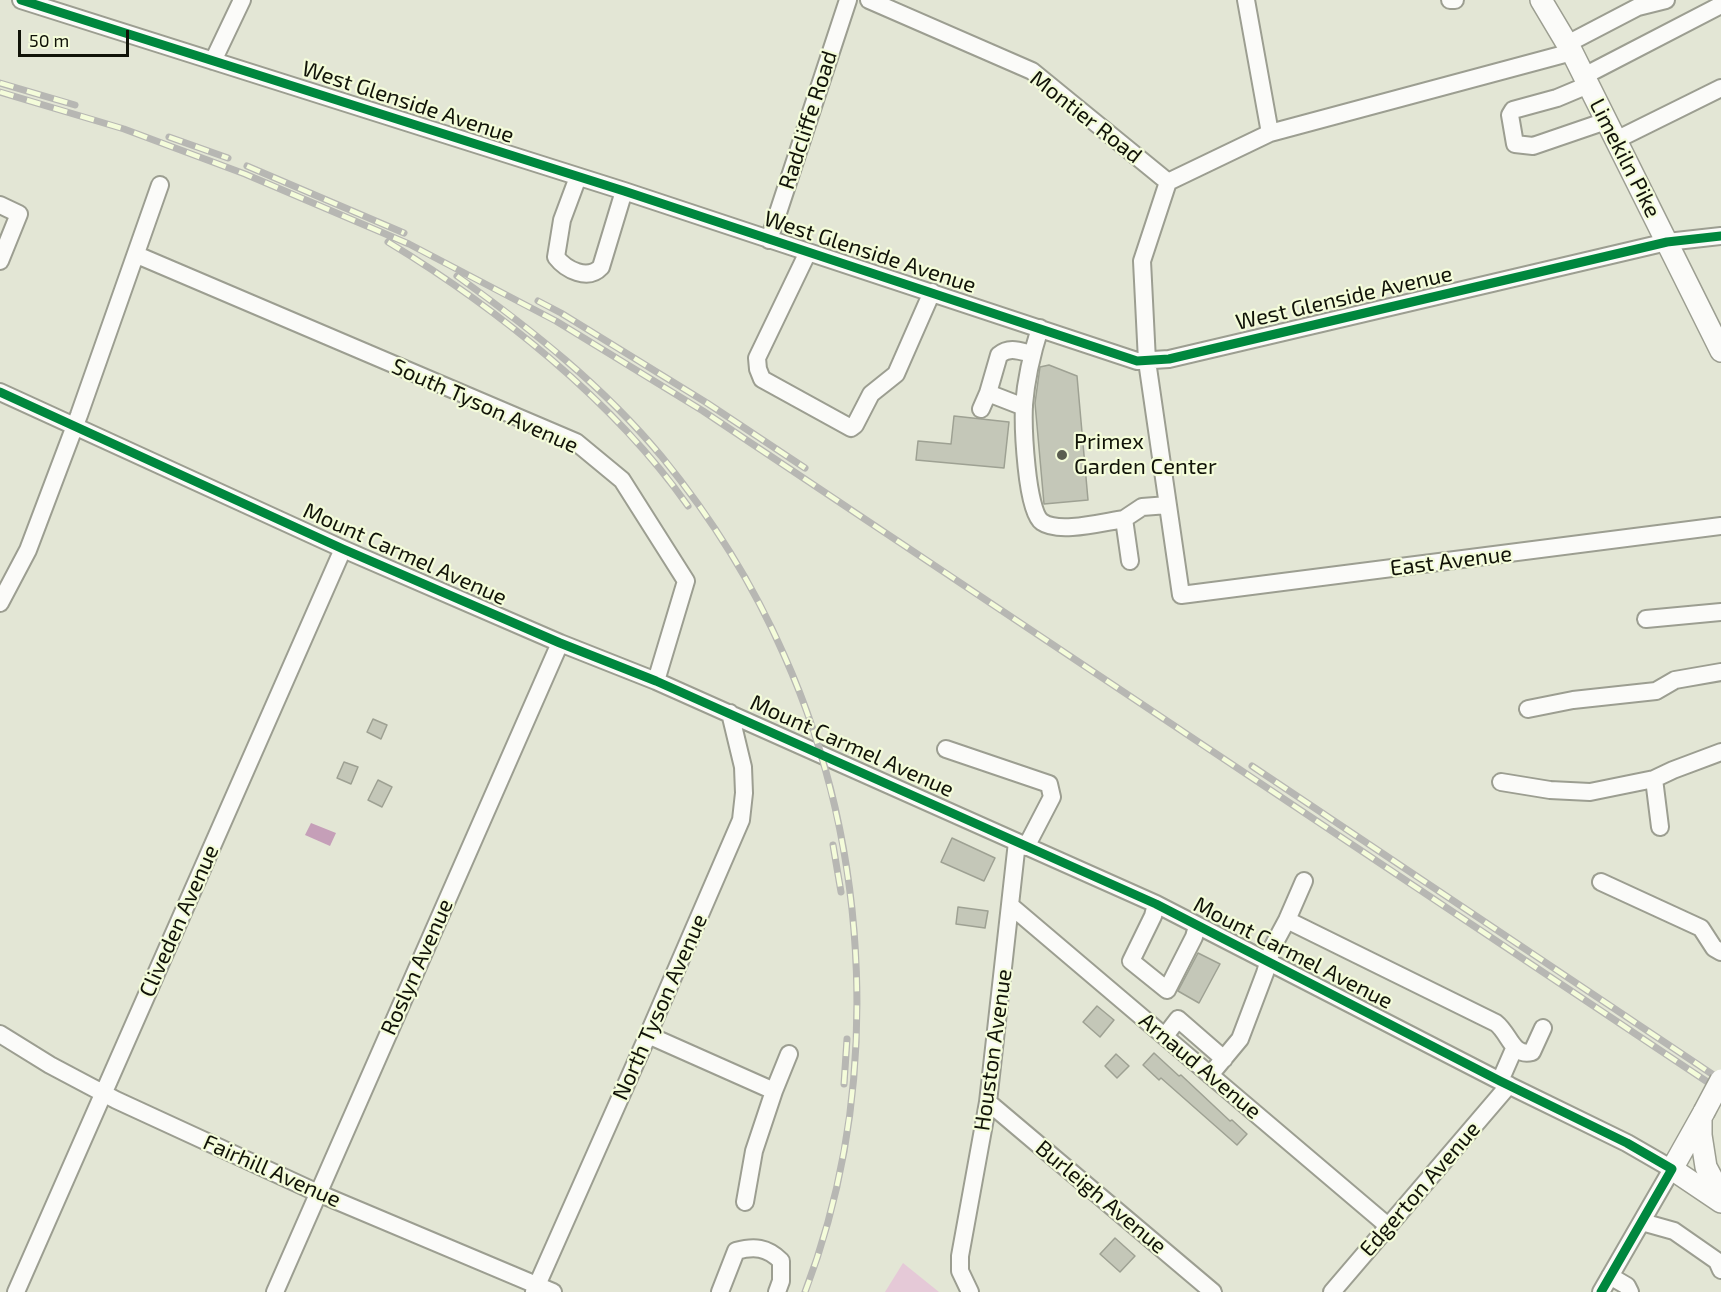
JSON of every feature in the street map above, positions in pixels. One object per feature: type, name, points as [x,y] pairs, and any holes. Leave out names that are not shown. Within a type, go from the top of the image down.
[{"type":"main road","name":"Limekiln Pike","points":[[1541,0],[1569,48],[1719,343]]},
{"type":"main road","points":[[1721,1080],[1672,1169],[1721,1202]]},
{"type":"main road","points":[[1703,1115],[1701,1135],[1706,1167],[1721,1195]]},
{"type":"street","name":"West Glenside Avenue","points":[[21,0],[624,191],[1126,358],[1147,361],[1169,359],[1667,242],[1721,236]]},
{"type":"street","points":[[213,61],[242,0]]},
{"type":"street","name":"Radcliffe Road","points":[[769,240],[848,0]]},
{"type":"street","name":"Montier Road","points":[[869,0],[1032,71],[1168,182]]},
{"type":"street","points":[[1246,0],[1270,133]]},
{"type":"street","points":[[1450,0],[1455,0]]},
{"type":"street","points":[[1040,328],[1032,354],[1024,407],[1029,489],[1032,504],[1040,521],[1052,526],[1068,527],[1124,519],[1142,507],[1168,505],[1147,361],[1143,261],[1168,182],[1270,133],[1569,48],[1638,7],[1666,0]]},
{"type":"street","points":[[1606,121],[1533,146],[1515,144],[1510,116],[1513,110],[1557,98],[1721,4]]},
{"type":"street","points":[[1616,140],[1721,87]]},
{"type":"street","points":[[578,177],[562,220],[556,257],[562,264],[580,273],[595,273],[601,267],[624,191]]},
{"type":"street","points":[[0,603],[28,550],[137,255],[160,185]]},
{"type":"street","points":[[0,206],[19,214],[0,261]]},
{"type":"street","points":[[808,252],[757,358],[758,369],[762,379],[851,428],[855,425],[871,394],[896,374],[932,292]]},
{"type":"street","name":"South Tyson Avenue","points":[[137,255],[576,442],[622,480],[686,581],[656,681]]},
{"type":"street","points":[[981,409],[999,355],[1012,350],[1032,354]]},
{"type":"street","name":"Mount Carmel Avenue","points":[[0,392],[75,424],[343,549],[560,643],[730,713],[1156,904],[1627,1143],[1672,1169]]},
{"type":"street","points":[[988,393],[1024,407]]},
{"type":"street","name":"East Avenue","points":[[1168,505],[1182,595],[1721,526]]},
{"type":"street","points":[[1124,519],[1130,561]]},
{"type":"street","name":"Cliveden Avenue","points":[[16,1292],[343,549]]},
{"type":"street","points":[[1646,619],[1721,612]]},
{"type":"street","name":"Roslyn Avenue","points":[[275,1292],[560,643]]},
{"type":"street","points":[[1528,709],[1573,700],[1656,691],[1675,680],[1721,672]]},
{"type":"street","name":"North Tyson Avenue","points":[[535,1289],[741,820],[744,793],[743,767],[730,713]]},
{"type":"street","points":[[946,749],[1049,784],[1052,797],[1022,844]]},
{"type":"street","points":[[1500,782],[1550,790],[1590,792],[1654,779],[1721,752]]},
{"type":"street","points":[[1654,779],[1660,827]]},
{"type":"street","name":"Houston Avenue","points":[[970,1292],[960,1271],[960,1256],[988,1102],[1011,906],[1022,844]]},
{"type":"street","points":[[1210,1076],[1240,1039],[1273,946],[1304,881]]},
{"type":"street","points":[[1601,882],[1701,928],[1714,948],[1721,952]]},
{"type":"street","points":[[1156,904],[1153,916],[1131,961],[1167,990],[1194,937],[1197,926]]},
{"type":"street","name":"Arnaud Avenue","points":[[1011,906],[1388,1226]]},
{"type":"street","points":[[1287,920],[1497,1023],[1504,1029],[1514,1049],[1524,1054],[1532,1052],[1544,1028]]},
{"type":"street","points":[[1165,1036],[1178,1019],[1224,1059]]},
{"type":"street","name":"Fairhill Avenue","points":[[0,1034],[103,1094],[535,1289],[553,1292]]},
{"type":"street","points":[[648,1035],[774,1092]]},
{"type":"street","name":"Edgerton Avenue","points":[[1332,1292],[1505,1083],[1514,1049]]},
{"type":"street","points":[[745,1202],[754,1151],[789,1054]]},
{"type":"street","name":"Burleigh Avenue","points":[[988,1102],[1213,1292]]},
{"type":"street","points":[[1601,1292],[1672,1169]]},
{"type":"street","points":[[1642,1222],[1674,1231],[1717,1261],[1721,1270]]},
{"type":"street","points":[[720,1292],[736,1251],[750,1247],[764,1249],[781,1261],[782,1281],[777,1292]]},
{"type":"street","points":[[1610,1276],[1627,1286],[1630,1292]]},
{"type":"shaded area","points":[[311,823],[336,833],[330,846],[305,835]]},
{"type":"shaded area","points":[[903,1263],[939,1292],[885,1292]]},
{"type":"building","name":"Primex Garden Center","points":[[1049,365],[1077,376],[1088,500],[1044,504],[1035,403],[1040,367]]},
{"type":"building","points":[[954,416],[1009,422],[1004,468],[916,460],[918,441],[951,444]]},
{"type":"building","points":[[373,719],[387,725],[381,739],[367,732]]},
{"type":"building","points":[[344,762],[358,767],[351,784],[337,778]]},
{"type":"building","points":[[378,780],[392,787],[382,807],[368,800]]},
{"type":"building","points":[[952,838],[995,858],[984,881],[941,862]]},
{"type":"building","points":[[958,907],[988,911],[985,928],[956,924]]},
{"type":"building","points":[[1198,953],[1220,964],[1199,1003],[1178,991]]},
{"type":"building","points":[[1097,1006],[1114,1020],[1100,1037],[1083,1022]]},
{"type":"building","points":[[1154,1053],[1247,1134],[1237,1145],[1143,1065]]},
{"type":"building","points":[[1116,1054],[1129,1066],[1117,1078],[1105,1066]]},
{"type":"building","points":[[1115,1238],[1135,1256],[1120,1272],[1100,1254]]},
{"type":"railway","points":[[0,83],[75,105]]},
{"type":"railway","points":[[0,92],[124,129],[245,174],[409,244],[556,321],[703,411],[1721,1091]]},
{"type":"railway","points":[[169,137],[228,158]]},
{"type":"railway","points":[[247,166],[404,233]]},
{"type":"railway","points":[[388,242],[470,296],[551,359],[625,430],[688,506]]},
{"type":"railway","points":[[457,276],[539,338],[591,383],[639,431],[680,480],[714,527],[759,603],[784,655],[813,731],[835,809],[850,890],[856,972],[855,1054],[847,1135],[830,1215],[805,1292]]},
{"type":"railway","points":[[538,301],[707,403],[805,468]]},
{"type":"railway","points":[[1252,766],[1721,1080]]},
{"type":"railway","points":[[833,845],[841,892]]},
{"type":"railway","points":[[844,1084],[847,1039]]},
{"type":"cycle path","points":[[21,0],[624,191],[1137,361],[1169,359],[1667,242],[1721,236]]},
{"type":"cycle path","points":[[0,392],[343,549],[560,643],[656,681],[1156,904],[1500,1081],[1627,1143],[1672,1169],[1601,1292]]},
{"type":"place","name":"Primex Garden Center","points":[[1062,455]]}]
